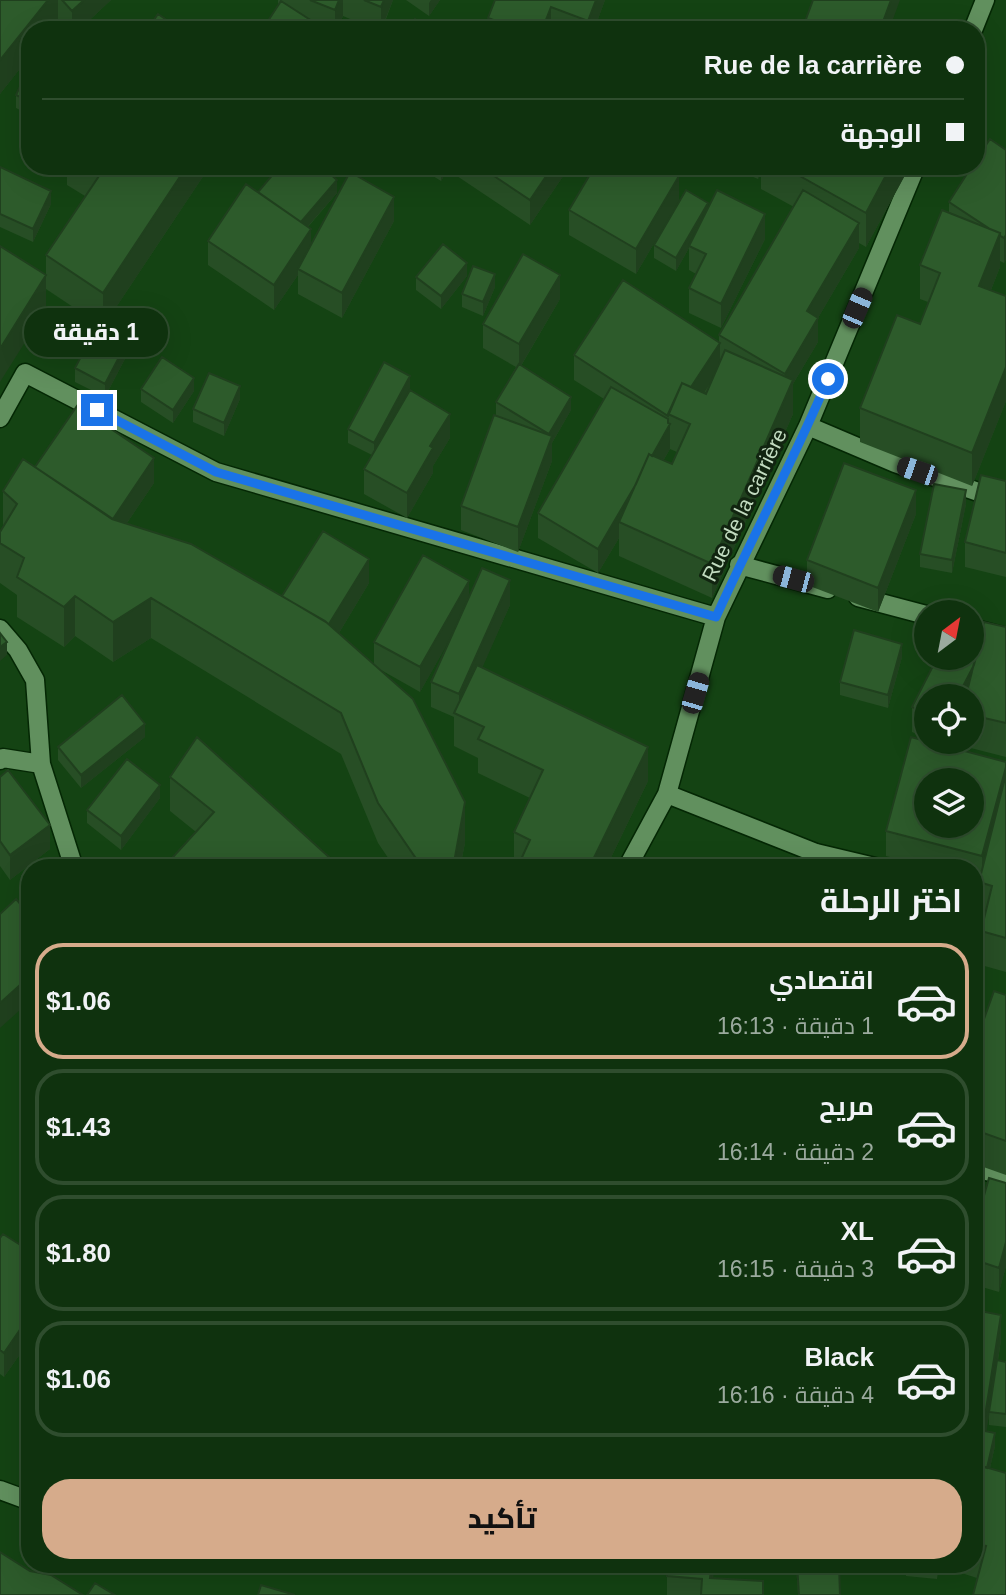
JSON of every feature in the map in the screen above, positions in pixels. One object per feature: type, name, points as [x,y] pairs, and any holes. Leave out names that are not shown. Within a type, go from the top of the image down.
[{"type":"street","points":[[977,21],[985,0]]},
{"type":"street","name":"Rue de la carrière","points":[[632,859],[667,794],[716,617],[808,426],[912,175]]},
{"type":"street","points":[[0,418],[25,373],[216,472],[716,617]]},
{"type":"street","points":[[808,426],[895,463],[984,494],[1006,493]]},
{"type":"street","points":[[739,565],[914,612]]},
{"type":"street","points":[[0,629],[18,650],[35,680],[41,764],[71,859]]},
{"type":"street","points":[[984,631],[1006,637]]},
{"type":"street","points":[[0,760],[3,758],[41,764]]},
{"type":"street","points":[[667,794],[816,853],[841,859]]},
{"type":"street","points":[[983,893],[1006,898]]},
{"type":"street","points":[[983,1171],[1006,1175]]},
{"type":"street","points":[[0,1490],[21,1498]]},
{"type":"building","points":[[0,0],[48,0],[31,21],[21,21],[21,34],[0,60]]},
{"type":"building","points":[[62,0],[84,0],[72,11]]},
{"type":"building","points":[[310,0],[339,0],[335,10]]},
{"type":"building","points":[[364,0],[384,0],[381,7]]},
{"type":"building","points":[[495,0],[596,0],[588,21],[551,7],[546,21],[496,21],[488,18]]},
{"type":"building","points":[[813,0],[891,0],[883,21],[805,21]]},
{"type":"building","points":[[281,1],[312,21],[268,21]]},
{"type":"building","points":[[158,14],[168,21],[153,21]]},
{"type":"building","points":[[21,84],[21,98],[16,95]]},
{"type":"building","points":[[990,139],[1006,150],[1004,238],[949,202],[966,175],[985,175],[985,146]]},
{"type":"building","points":[[0,167],[51,191],[33,229],[0,214]]},
{"type":"building","points":[[100,175],[181,175],[103,293],[46,255]]},
{"type":"building","points":[[272,175],[331,175],[337,180],[301,222],[258,192]]},
{"type":"building","points":[[348,175],[355,175],[394,197],[342,293],[298,269]]},
{"type":"building","points":[[492,175],[547,175],[530,200]]},
{"type":"building","points":[[590,175],[679,176],[636,249],[569,210]]},
{"type":"building","points":[[798,175],[886,175],[866,213]]},
{"type":"building","points":[[246,184],[311,229],[274,285],[208,241]]},
{"type":"building","points":[[686,190],[708,203],[676,258],[654,245]]},
{"type":"building","points":[[717,190],[765,214],[721,304],[689,288],[706,254],[689,246]]},
{"type":"building","points":[[803,190],[859,223],[807,311],[818,318],[785,374],[719,335]]},
{"type":"building","points":[[942,210],[1000,233],[979,286],[1006,296],[1006,367],[972,453],[860,408],[897,315],[920,324],[940,273],[920,265]]},
{"type":"building","points":[[443,244],[467,263],[441,296],[416,277]]},
{"type":"building","points":[[0,246],[46,275],[0,349]]},
{"type":"building","points":[[523,254],[560,275],[519,344],[483,324]]},
{"type":"building","points":[[473,266],[495,274],[483,302],[462,294]]},
{"type":"building","points":[[623,280],[720,343],[691,387],[682,383],[668,416],[574,355]]},
{"type":"building","points":[[97,326],[127,342],[105,384],[75,368]]},
{"type":"building","points":[[725,350],[793,380],[712,564],[619,522],[649,454],[672,464],[690,424],[668,414],[682,383],[706,394]]},
{"type":"building","points":[[162,357],[194,378],[173,410],[141,389]]},
{"type":"building","points":[[384,362],[410,376],[374,443],[348,429]]},
{"type":"building","points":[[519,364],[571,397],[549,434],[496,402]]},
{"type":"building","points":[[209,373],[240,386],[224,423],[193,409]]},
{"type":"building","points":[[611,387],[668,419],[670,424],[652,456],[649,454],[636,484],[598,549],[538,513]]},
{"type":"building","points":[[410,390],[450,414],[430,446],[433,448],[407,493],[364,469]]},
{"type":"building","points":[[77,406],[154,458],[113,519],[35,467]]},
{"type":"building","points":[[494,415],[552,436],[518,527],[461,506]]},
{"type":"building","points":[[23,459],[112,519],[191,544],[325,621],[413,699],[465,802],[455,859],[416,859],[378,803],[341,713],[151,598],[113,622],[75,596],[64,607],[17,577],[24,558],[0,543],[0,532],[17,504],[3,491]]},
{"type":"building","points":[[844,463],[916,490],[878,588],[807,560]]},
{"type":"building","points":[[981,475],[1006,481],[1006,553],[965,542]]},
{"type":"building","points":[[934,484],[966,490],[952,560],[920,554]]},
{"type":"building","points":[[323,531],[369,559],[329,624],[282,596]]},
{"type":"building","points":[[423,555],[469,581],[420,667],[374,642]]},
{"type":"building","points":[[482,568],[510,580],[459,694],[431,682]]},
{"type":"building","points":[[984,622],[1006,627],[1006,723],[984,718],[984,684],[969,684],[972,670],[984,670]]},
{"type":"building","points":[[854,630],[902,644],[888,695],[840,682]]},
{"type":"building","points":[[0,633],[7,642],[0,647]]},
{"type":"building","points":[[477,665],[648,747],[593,859],[521,859],[530,840],[514,832],[543,770],[478,739],[484,727],[454,713]]},
{"type":"building","points":[[931,670],[971,670],[964,684],[924,684]]},
{"type":"building","points":[[122,695],[145,724],[81,775],[58,747]]},
{"type":"building","points":[[197,737],[331,859],[171,859],[214,812],[170,777]]},
{"type":"building","points":[[911,737],[914,738],[914,754],[976,754],[1006,762],[982,856],[886,831]]},
{"type":"building","points":[[127,759],[160,785],[121,836],[87,810]]},
{"type":"building","points":[[8,770],[50,825],[10,855],[0,841],[0,777]]},
{"type":"building","points":[[1006,774],[1006,938],[983,932],[992,886],[983,883],[983,866]]},
{"type":"building","points":[[16,899],[21,905],[21,984],[0,1003],[0,914]]},
{"type":"building","points":[[994,991],[1006,995],[1006,1141],[983,1133],[983,1022]]},
{"type":"building","points":[[989,1178],[1006,1183],[1006,1242],[999,1268],[983,1263],[983,1199]]},
{"type":"building","points":[[3,1234],[21,1245],[21,1328],[4,1353],[0,1350],[0,1238]]},
{"type":"building","points":[[983,1312],[1001,1315],[983,1416]]},
{"type":"building","points":[[997,1360],[1006,1362],[1006,1414],[989,1412]]},
{"type":"building","points":[[983,1431],[995,1433],[987,1468],[983,1467]]},
{"type":"building","points":[[983,1466],[1006,1473],[1006,1595],[973,1595],[979,1573],[983,1573],[986,1546],[983,1545]]},
{"type":"building","points":[[0,1552],[21,1565],[21,1573],[51,1575],[83,1595],[0,1595]]},
{"type":"building","points":[[667,1573],[711,1573],[710,1578],[763,1581],[763,1595],[701,1595],[702,1579],[667,1576]]},
{"type":"building","points":[[798,1573],[839,1573],[840,1595],[799,1595]]},
{"type":"building","points":[[95,1583],[115,1595],[87,1595]]},
{"type":"building","points":[[261,1585],[295,1595],[258,1595]]},
{"type":"route","points":[[97,410],[216,472],[716,617],[828,379]]}]
